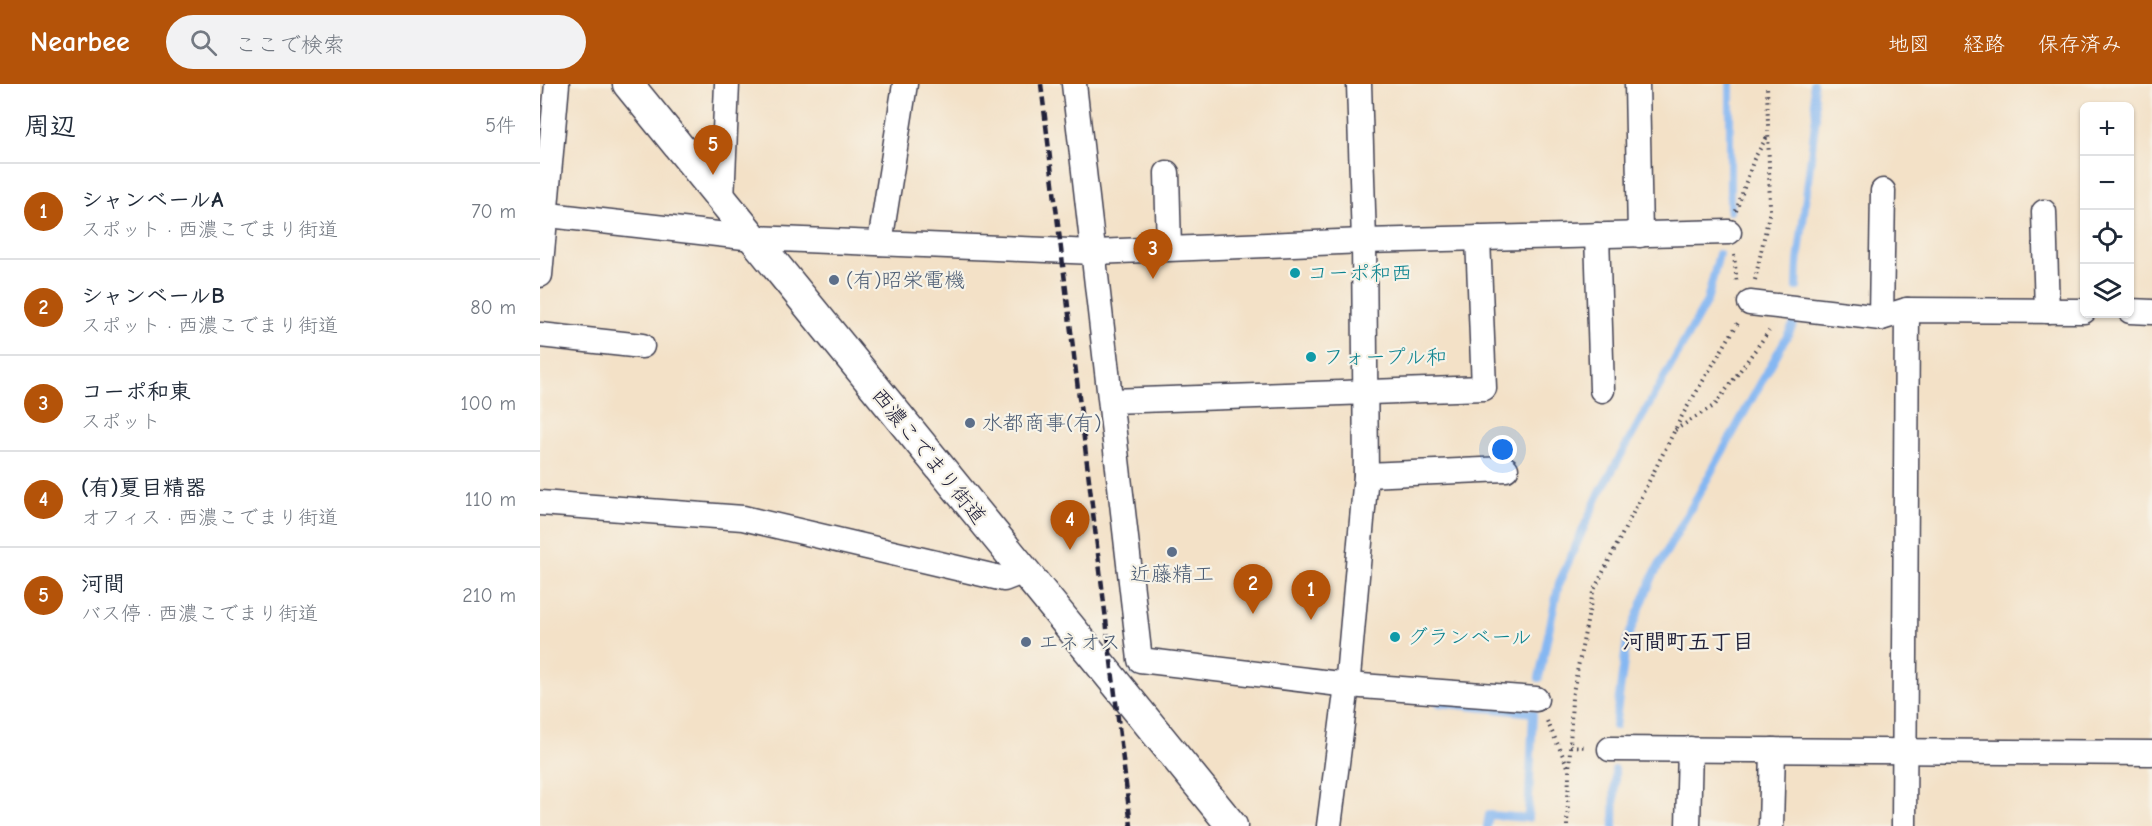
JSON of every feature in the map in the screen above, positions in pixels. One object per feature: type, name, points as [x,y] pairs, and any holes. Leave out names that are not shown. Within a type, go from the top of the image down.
[{"type":"street","points":[[540,275],[542,214],[557,84]]},
{"type":"street","name":"西濃こでまり街道","points":[[628,84],[1232,826]]},
{"type":"street","points":[[722,200],[727,84]]},
{"type":"street","points":[[880,243],[905,84]]},
{"type":"street","points":[[1074,84],[1140,660],[1348,685],[1536,699]]},
{"type":"street","points":[[1329,826],[1348,685],[1366,475],[1364,241],[1359,84]]},
{"type":"street","points":[[1636,84],[1640,235]]},
{"type":"street","points":[[1167,173],[1169,248]]},
{"type":"street","points":[[1881,318],[1883,191]]},
{"type":"street","points":[[2044,212],[2047,311]]},
{"type":"street","points":[[542,214],[753,238],[1095,252],[1364,241],[1729,232]]},
{"type":"street","points":[[1597,236],[1602,390]]},
{"type":"street","points":[[1111,401],[1484,388],[1478,238]]},
{"type":"street","points":[[1750,303],[1881,318],[1907,310],[2080,311]]},
{"type":"street","points":[[1904,826],[1907,310]]},
{"type":"street","points":[[2134,311],[2152,312]]},
{"type":"street","points":[[540,336],[642,346]]},
{"type":"street","points":[[1366,475],[1506,469]]},
{"type":"street","points":[[540,503],[743,518],[1004,579],[1023,572]]},
{"type":"street","points":[[1610,749],[2152,753]]},
{"type":"street","points":[[1688,826],[1690,749]]},
{"type":"street","points":[[1771,826],[1773,750]]},
{"type":"path","points":[[1568,826],[1572,697],[1593,592],[1674,431],[1750,303],[1770,210],[1767,84]]},
{"type":"path","points":[[1674,431],[1715,405],[1787,307]]},
{"type":"path","points":[[1536,699],[1569,769]]},
{"type":"waterway","points":[[1730,84],[1730,211]]},
{"type":"waterway","points":[[1797,287],[1816,116],[1813,84]]},
{"type":"waterway","points":[[1539,678],[1559,583],[1598,496],[1707,301],[1719,254]]},
{"type":"waterway","points":[[1615,726],[1627,640],[1653,576],[1796,320]]},
{"type":"waterway","points":[[1134,672],[1153,674]]},
{"type":"waterway","points":[[1438,703],[1533,713],[1528,818],[1489,815],[1487,826]]},
{"type":"waterway","points":[[1614,826],[1615,770]]},
{"type":"railway","points":[[1041,84],[1131,826]]},
{"type":"place","name":"河間","points":[[713,175]]},
{"type":"place","name":"コーポ和西","points":[[1295,273]]},
{"type":"place","name":"コーポ和東","points":[[1153,279]]},
{"type":"place","name":"(有)昭栄電機","points":[[834,280]]},
{"type":"place","name":"フォープル和","points":[[1311,357]]},
{"type":"place","name":"水都商事(有)","points":[[970,423]]},
{"type":"place","name":"(有)夏目精器","points":[[1070,550]]},
{"type":"place","name":"近藤精工","points":[[1172,552]]},
{"type":"place","name":"シャンベールB","points":[[1253,614]]},
{"type":"place","name":"シャンベールA","points":[[1311,620]]},
{"type":"place","name":"グランベール","points":[[1395,637]]},
{"type":"place","name":"エネオス","points":[[1026,642]]},
{"type":"district","name":"河間町五丁目","points":[[1688,642]]}]
